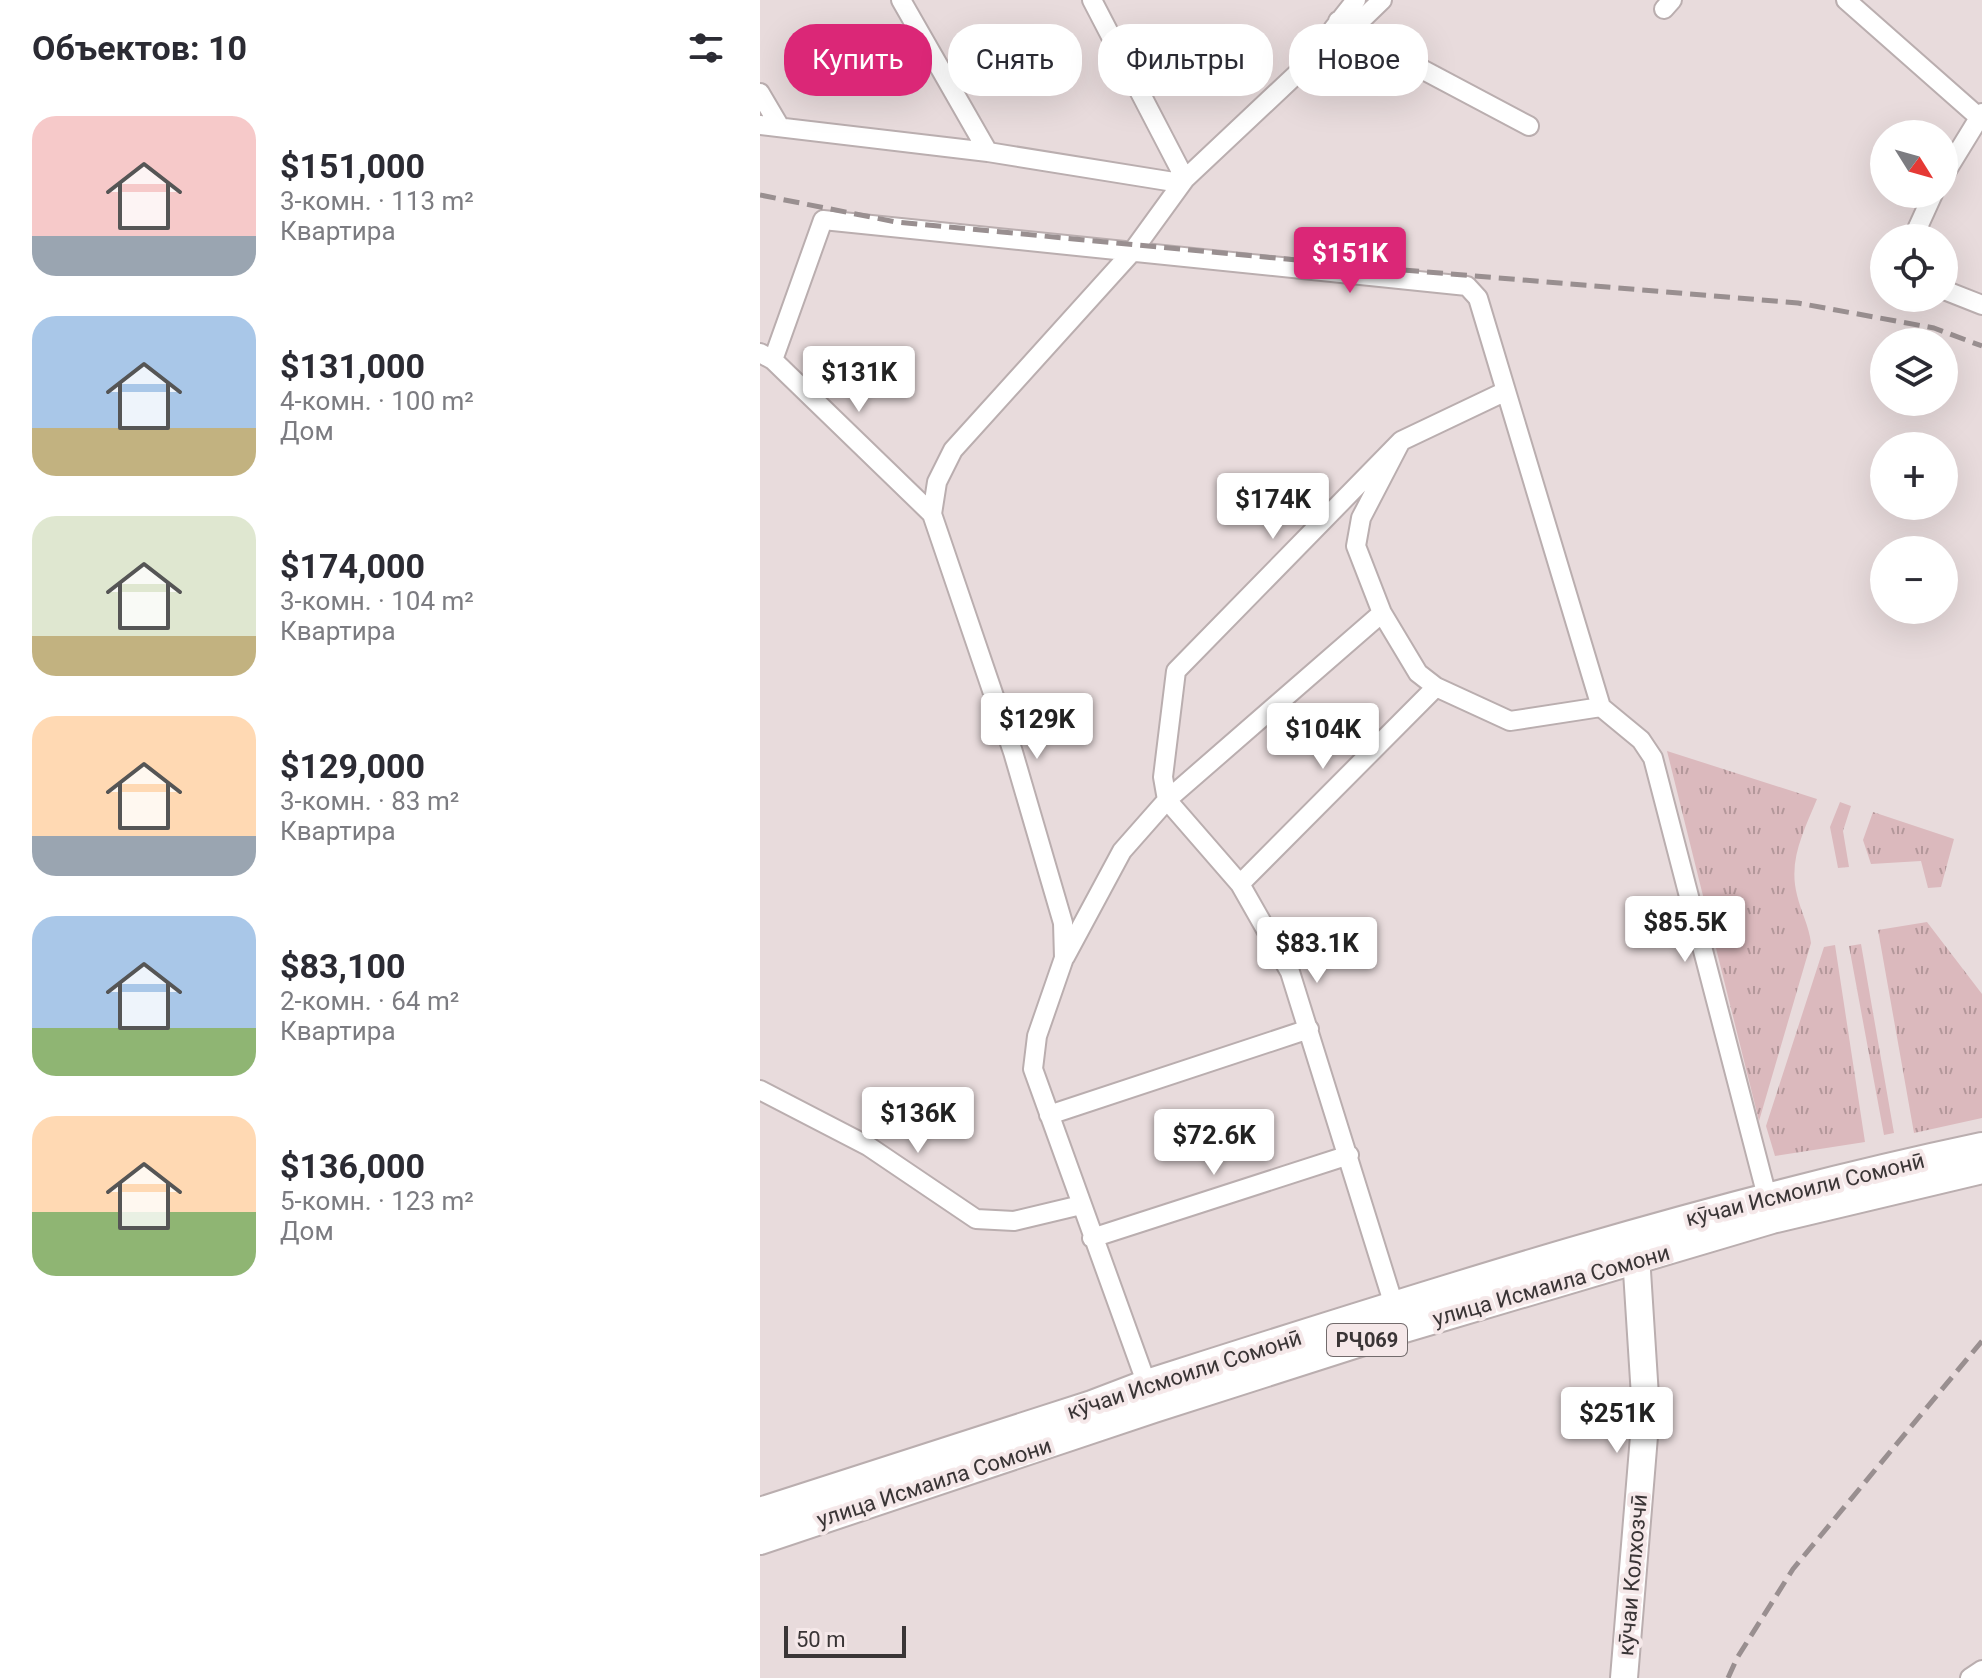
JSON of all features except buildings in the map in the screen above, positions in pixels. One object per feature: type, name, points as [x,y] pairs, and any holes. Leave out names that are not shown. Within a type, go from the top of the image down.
[{"type":"main road","name":"кӯчаи Исмоили Сомонӣ","points":[[760,1512],[1077,1410],[1150,1396],[1398,1317],[1634,1232],[1770,1208],[1982,1147]]},
{"type":"main road","name":"улица Исмаила Сомони","points":[[1398,1317],[1636,1261],[1770,1208],[1982,1169]]},
{"type":"main road","name":"кӯчаи Колхозчӣ","points":[[1624,1678],[1646,1412],[1634,1232]]},
{"type":"main road","name":"улица Исмаила Сомони","points":[[760,1540],[1150,1396]]},
{"type":"street","points":[[901,0],[988,152]]},
{"type":"street","points":[[1092,0],[1185,179]]},
{"type":"street","points":[[1345,24],[1356,0]]},
{"type":"street","points":[[1347,24],[1382,0]]},
{"type":"street","points":[[1846,0],[1981,117],[1958,153]]},
{"type":"street","points":[[1428,71],[1529,126]]},
{"type":"street","points":[[932,514],[937,482],[953,450],[1132,252],[1185,179],[1289,81]]},
{"type":"street","points":[[760,93],[780,127]]},
{"type":"street","points":[[760,125],[988,152],[1174,182],[1185,179]]},
{"type":"street","points":[[1064,958],[1063,923],[1013,752],[932,514],[767,357],[823,220],[1467,286],[1478,298],[1601,707],[1641,740],[1653,758],[1770,1208]]},
{"type":"street","points":[[1958,296],[1982,305]]},
{"type":"street","points":[[1398,1317],[1290,972],[1240,884],[1167,800],[1163,777],[1176,671],[1401,441],[1504,392]]},
{"type":"street","points":[[1401,441],[1361,518],[1356,546],[1382,613],[1418,673],[1436,687],[1510,721],[1601,707]]},
{"type":"street","points":[[1150,1396],[1033,1069],[1037,1036],[1064,958],[1122,851],[1167,800],[1382,613]]},
{"type":"street","points":[[1240,884],[1436,687]]},
{"type":"street","points":[[1049,1115],[1309,1029]]},
{"type":"street","points":[[760,1090],[868,1146],[976,1219],[1014,1221],[1081,1205]]},
{"type":"street","points":[[1092,1238],[1349,1155]]},
{"type":"street","points":[[1970,1678],[1982,1670]]},
{"type":"green space","points":[[1667,751],[1817,799],[1799,846],[1794,870],[1797,895],[1811,943],[1759,1121]]},
{"type":"green space","points":[[1840,802],[1851,806],[1843,831],[1849,867],[1838,868],[1830,827]]},
{"type":"green space","points":[[1873,812],[1954,839],[1941,887],[1928,888],[1921,861],[1871,864],[1863,840]]},
{"type":"green space","points":[[1927,922],[1982,994],[1982,1118],[1914,1133],[1878,930]]},
{"type":"green space","points":[[1861,944],[1894,1133],[1884,1135],[1849,946]]},
{"type":"green space","points":[[1835,945],[1865,1142],[1775,1156],[1766,1126],[1824,947]]},
{"type":"railway","points":[[760,195],[896,222],[1380,268],[1798,303],[1934,328],[1982,346]]},
{"type":"railway","points":[[1728,1678],[1737,1658],[1793,1569],[1982,1341]]}]
